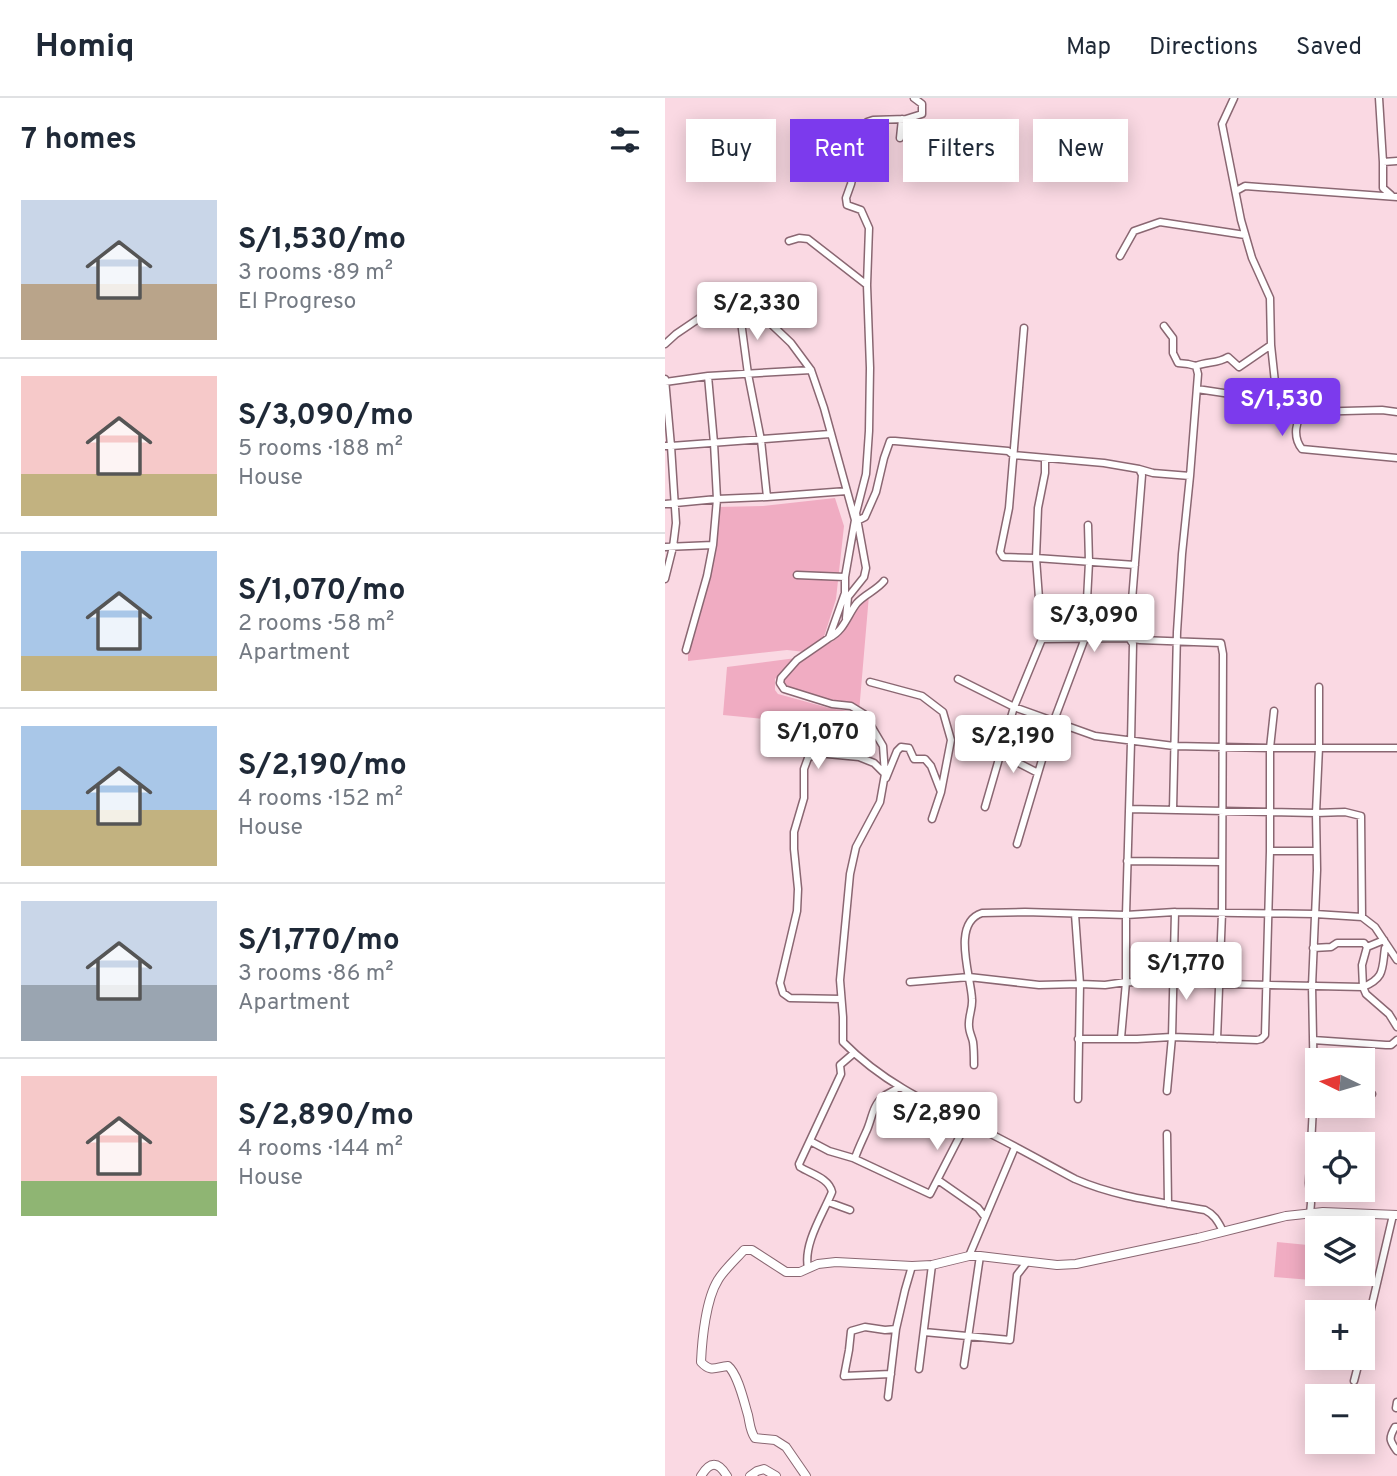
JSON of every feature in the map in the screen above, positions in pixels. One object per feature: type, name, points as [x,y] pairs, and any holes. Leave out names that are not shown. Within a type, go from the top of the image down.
[{"type":"street","points":[[885,777],[883,746],[864,714],[851,706],[832,704],[784,689],[780,683],[781,678],[797,660],[841,629],[846,618],[848,597],[861,581],[866,568],[856,513],[866,474],[869,432],[869,228],[861,210],[847,205],[846,198],[859,140],[867,122],[922,114],[922,104],[914,98]]},
{"type":"street","points":[[1197,389],[1277,401],[1271,345],[1270,298],[1252,258],[1245,234],[1222,124],[1234,98]]},
{"type":"street","points":[[1379,98],[1383,188],[1395,196]]},
{"type":"street","points":[[900,138],[902,119]]},
{"type":"street","points":[[1383,162],[1397,161]]},
{"type":"street","points":[[1236,191],[1245,186],[1395,196]]},
{"type":"street","points":[[1120,256],[1135,231],[1160,222],[1245,234]]},
{"type":"street","points":[[789,241],[808,239],[867,285]]},
{"type":"street","points":[[665,344],[707,313],[726,310],[771,323],[791,343],[811,370],[857,520],[845,577],[845,593],[829,638]]},
{"type":"street","points":[[740,314],[761,440],[767,497]]},
{"type":"street","points":[[1164,326],[1173,338],[1173,353],[1178,363],[1196,366],[1228,358],[1239,366],[1271,345]]},
{"type":"street","points":[[1024,327],[1009,508],[1000,552],[1003,557],[1135,565]]},
{"type":"street","points":[[1173,810],[1177,641],[1197,389],[1196,366]]},
{"type":"street","points":[[665,579],[669,547],[676,523],[665,382],[708,376],[811,370]]},
{"type":"street","points":[[686,650],[707,576],[717,499],[708,376]]},
{"type":"street","points":[[1397,412],[1307,412],[1300,416],[1295,436],[1302,449],[1397,458]]},
{"type":"street","points":[[668,446],[830,434]]},
{"type":"street","points":[[857,520],[865,517],[876,492],[890,442],[895,440],[1008,451],[1013,454],[1104,463],[1153,473],[1190,476]]},
{"type":"street","points":[[985,807],[1014,708],[1042,639],[1037,558],[1038,508],[1045,458]]},
{"type":"street","points":[[1121,1038],[1126,982],[1132,742],[1133,644],[1129,638],[1142,475],[1139,469]]},
{"type":"street","points":[[665,504],[846,491]]},
{"type":"street","points":[[1017,844],[1053,723],[1085,638],[1088,525]]},
{"type":"street","points":[[669,547],[713,545]]},
{"type":"street","points":[[797,575],[845,577]]},
{"type":"street","points":[[846,618],[857,603],[884,581]]},
{"type":"street","points":[[1042,639],[1129,638],[1221,643],[1224,748],[1217,1039]]},
{"type":"street","points":[[958,679],[1014,708],[1053,723],[1095,736],[1132,742],[1224,748],[1397,748]]},
{"type":"street","points":[[870,682],[922,696],[943,712],[951,740],[941,792],[932,819]]},
{"type":"street","points":[[1314,1048],[1312,986],[1317,870],[1319,687]]},
{"type":"street","points":[[1078,1039],[1261,1039],[1265,1035],[1270,748],[1274,711]]},
{"type":"street","points":[[941,792],[931,766],[925,760],[914,759],[909,748],[901,747],[885,777],[880,802],[856,848],[850,874],[840,980],[843,1042],[899,1087],[925,1103],[1089,1185],[1136,1198],[1205,1210],[1212,1213],[1223,1231]]},
{"type":"street","points":[[841,999],[790,998],[783,993],[780,983],[797,911],[798,889],[793,849],[794,832],[804,798],[804,768],[808,758],[817,753],[859,757],[874,763],[885,777]]},
{"type":"street","points":[[1001,754],[1038,773]]},
{"type":"street","points":[[1129,809],[1345,812],[1361,816],[1362,917]]},
{"type":"street","points":[[1270,851],[1316,851]]},
{"type":"street","points":[[1127,861],[1221,862]]},
{"type":"street","points":[[1167,1091],[1172,1037],[1175,912]]},
{"type":"street","points":[[974,1065],[973,1041],[969,1027],[969,1012],[973,1001],[965,933],[969,922],[975,915],[982,913],[1126,915],[1175,912],[1362,917],[1375,927],[1397,960]]},
{"type":"street","points":[[1075,914],[1080,984],[1078,1099]]},
{"type":"street","points":[[1367,947],[1384,940]]},
{"type":"street","points":[[1313,948],[1331,947],[1337,943],[1364,943],[1367,947]]},
{"type":"street","points":[[1367,947],[1362,965],[1363,987],[1366,994],[1389,1014],[1397,1027]]},
{"type":"street","points":[[910,982],[969,977],[1022,984],[1105,985],[1126,982],[1363,987],[1379,978],[1383,970],[1385,948],[1389,948]]},
{"type":"street","points":[[1313,1040],[1386,1045],[1397,1041]]},
{"type":"street","points":[[808,1268],[808,1246],[832,1192],[831,1185],[799,1164],[841,1074],[841,1065],[854,1053]]},
{"type":"street","points":[[855,1158],[877,1105],[882,1097],[899,1087]]},
{"type":"street","points":[[1310,1214],[1309,1183],[1314,1118]]},
{"type":"street","points":[[810,1141],[829,1151],[855,1158],[930,1194],[967,1122]]},
{"type":"street","points":[[1167,1134],[1168,1204]]},
{"type":"street","points":[[969,1256],[1015,1147]]},
{"type":"street","points":[[938,1180],[978,1208],[985,1217]]},
{"type":"street","points":[[828,1202],[850,1210]]},
{"type":"street","points":[[806,1476],[786,1447],[775,1440],[755,1438],[751,1432],[735,1371],[728,1366],[711,1369],[701,1362],[711,1294],[719,1278],[744,1251],[752,1251],[765,1257],[786,1272],[800,1272],[818,1264],[836,1262],[932,1265],[969,1256],[1057,1265],[1076,1264],[1286,1216],[1323,1212],[1395,1215],[1374,1300]]},
{"type":"street","points":[[964,1365],[980,1256]]},
{"type":"street","points":[[924,1332],[1010,1340],[1017,1275],[1027,1262]]},
{"type":"street","points":[[919,1369],[932,1265]]},
{"type":"street","points":[[888,1396],[896,1329],[912,1266]]},
{"type":"street","points":[[891,1374],[844,1376],[851,1331],[865,1327],[896,1329]]},
{"type":"street","points":[[1354,1381],[1357,1370]]},
{"type":"street","points":[[1397,1427],[1390,1438],[1397,1451]]},
{"type":"street","points":[[701,1476],[708,1466],[715,1464],[722,1467],[727,1476]]},
{"type":"street","points":[[750,1476],[764,1469],[776,1476]]},
{"type":"shaded area","points":[[835,498],[844,526],[836,599],[823,640],[805,652],[787,650],[688,661],[688,652],[704,602],[716,546],[717,507],[763,506]]},
{"type":"shaded area","points":[[869,595],[859,712],[852,707],[781,688],[784,677],[796,664],[843,632],[850,617]]},
{"type":"shaded area","points":[[796,658],[775,679],[775,690],[778,694],[848,711],[859,717],[859,728],[723,715],[727,667]]},
{"type":"shaded area","points":[[1277,1242],[1305,1245],[1305,1279],[1274,1277]]}]
